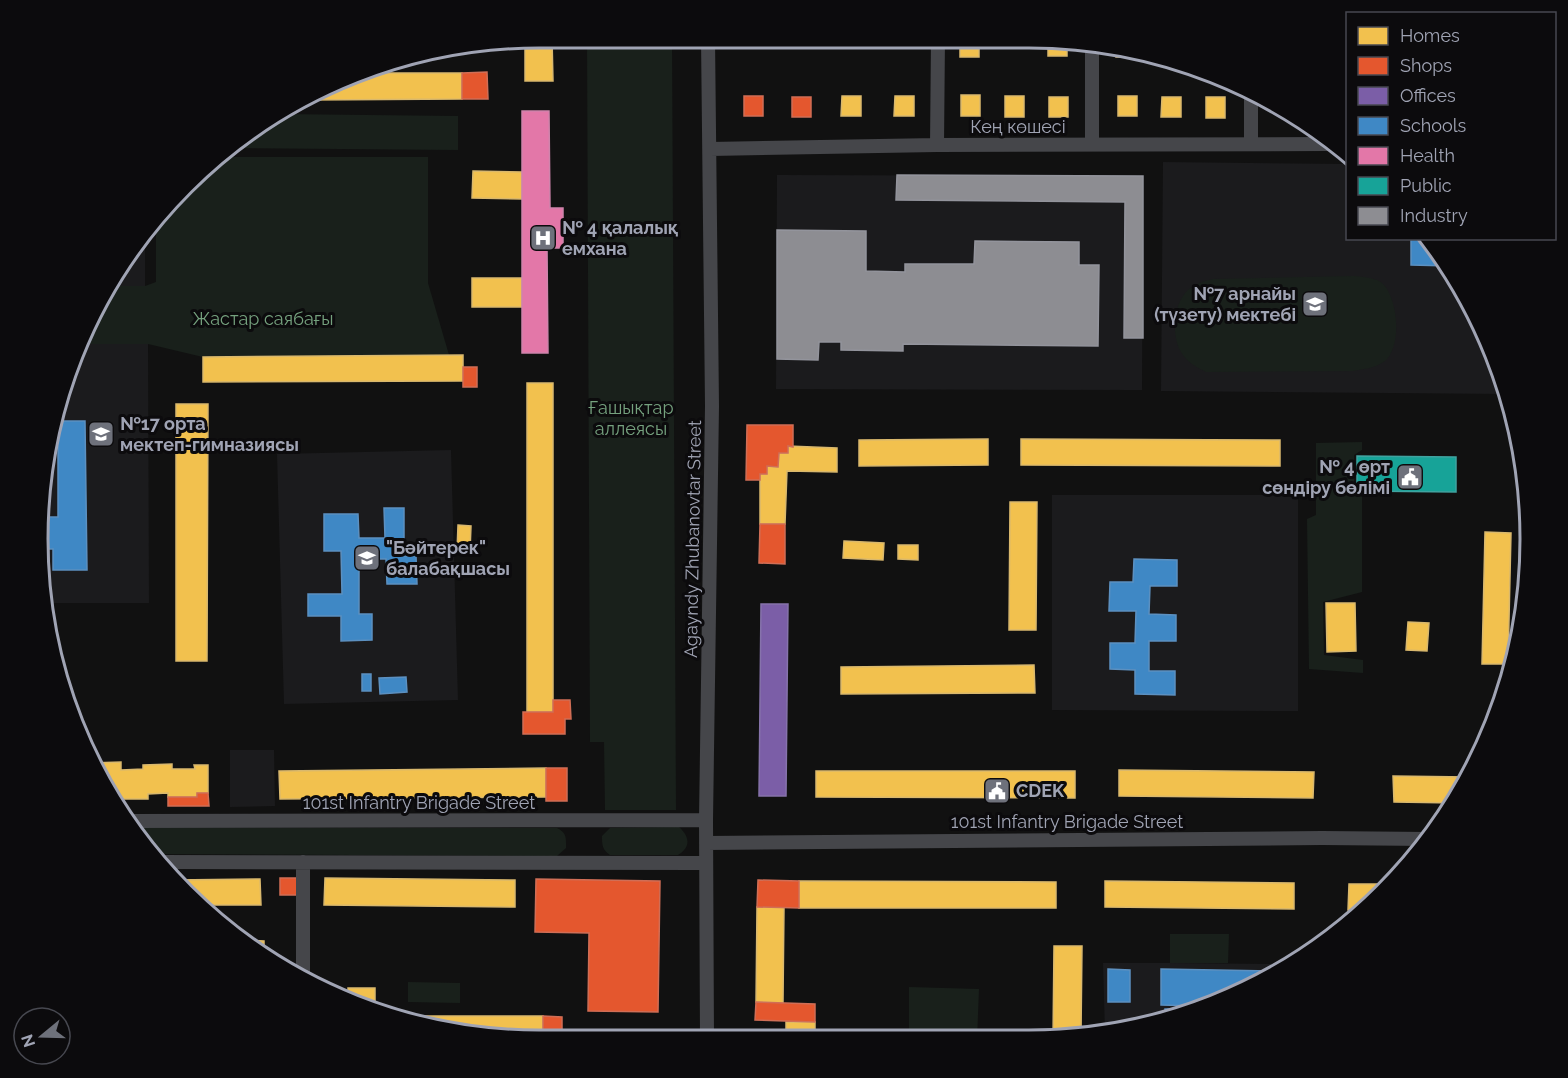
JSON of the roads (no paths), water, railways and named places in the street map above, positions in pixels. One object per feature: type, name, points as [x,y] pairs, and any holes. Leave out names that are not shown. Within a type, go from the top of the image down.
[{"type":"street","name":"Agayndy Zhubanovtar Street","points":[[707,1030],[706,820],[712,406],[708,48]]},
{"type":"street","points":[[937,145],[938,48]]},
{"type":"street","points":[[1092,52],[1092,144]]},
{"type":"street","points":[[1251,102],[1251,144]]},
{"type":"street","name":"Кең көшесі","points":[[710,149],[937,145],[1321,144]]},
{"type":"street","name":"101st Infantry Brigade Street","points":[[137,821],[706,820]]},
{"type":"street","name":"101st Infantry Brigade Street","points":[[706,843],[1418,839]]},
{"type":"street","points":[[169,862],[706,863]]},
{"type":"street","points":[[303,862],[303,969]]},
{"type":"place","name":"№ 4 қалалық емхана","points":[[543,238]]},
{"type":"place","name":"№7 арнайы (түзету) мектебі","points":[[1315,304]]},
{"type":"place","name":"№17 орта мектеп-гимназиясы","points":[[101,434]]},
{"type":"place","name":"№ 4 өрт сөндіру бөлімі","points":[[1410,477]]},
{"type":"place","name":"\"Бәйтерек\" балабақшасы","points":[[367,558]]},
{"type":"place","name":"CDEK","points":[[997,791]]},
{"type":"park label","name":"Жастар саябағы","points":[[263,319]]},
{"type":"park label","name":"Ғашықтар аллеясы","points":[[631,418]]}]
